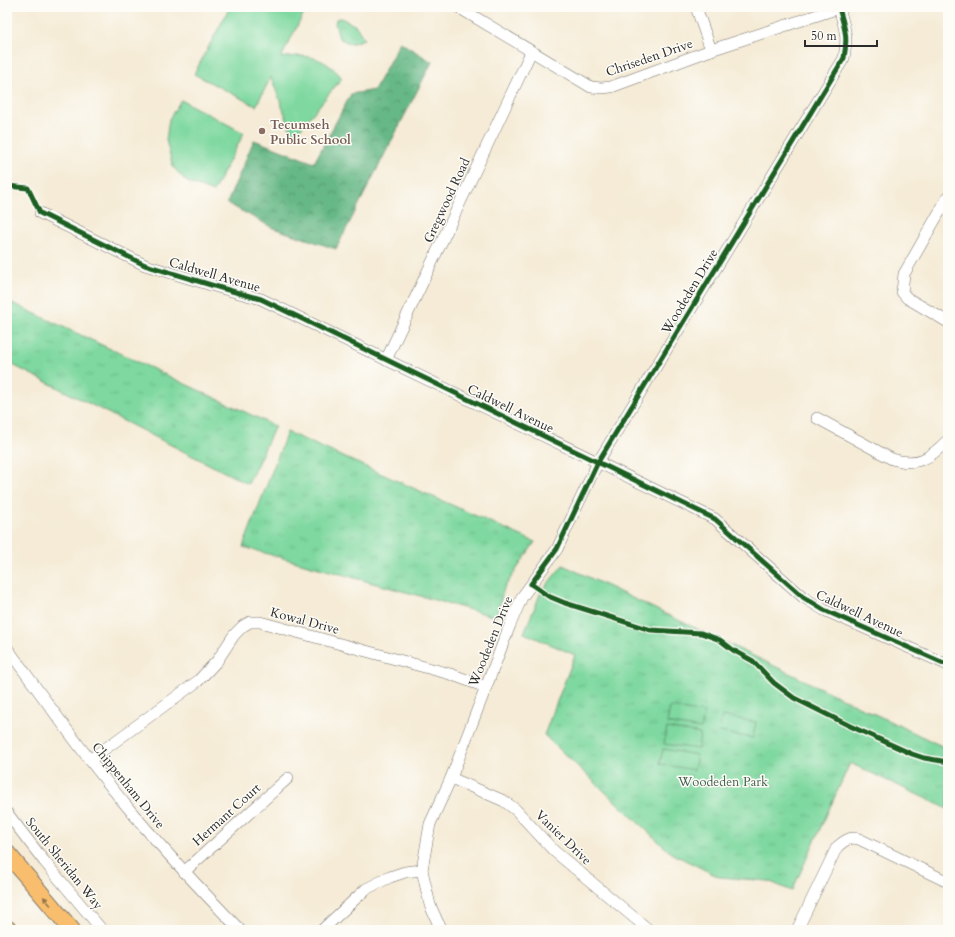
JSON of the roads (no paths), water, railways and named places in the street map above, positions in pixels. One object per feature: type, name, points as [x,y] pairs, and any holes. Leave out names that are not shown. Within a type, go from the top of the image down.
[{"type":"highway","points":[[7,852],[72,930]]},
{"type":"street","name":"Chriseden Drive","points":[[458,7],[531,52],[592,87],[601,88],[612,87],[711,50],[841,8]]},
{"type":"street","points":[[696,7],[711,50]]},
{"type":"street","name":"Woodeden Drive","points":[[443,930],[438,923],[430,905],[422,870],[430,824],[451,778],[522,597],[557,549],[598,462],[844,58],[846,35],[841,8]]},
{"type":"street","name":"Gregwood Road","points":[[386,360],[531,52]]},
{"type":"street","points":[[948,197],[904,274],[902,292],[907,298],[948,322]]},
{"type":"street","name":"Caldwell Avenue","points":[[40,213],[145,265],[261,299],[716,519],[802,598],[824,610],[948,665]]},
{"type":"street","points":[[817,418],[892,459],[903,462],[916,462],[928,458],[948,440]]},
{"type":"street","name":"Kowal Drive","points":[[91,759],[198,681],[217,661],[238,630],[250,622],[260,622],[450,674],[486,688]]},
{"type":"street","name":"Chippenham Drive","points":[[7,648],[134,815],[184,872],[240,930]]},
{"type":"street","name":"Hermant Court","points":[[184,872],[288,778]]},
{"type":"street","name":"Vanier Drive","points":[[451,778],[504,801],[516,810],[554,851],[649,930]]},
{"type":"street","name":"South Sheridan Way","points":[[7,813],[44,861],[102,930]]},
{"type":"street","points":[[797,930],[837,847],[845,840],[852,838],[859,839],[948,882]]},
{"type":"street","points":[[322,930],[366,889],[390,877],[405,872],[422,870]]},
{"type":"place","name":"Tecumseh Public School","points":[[262,131]]},
{"type":"park label","name":"Woodeden Park","points":[[723,781]]}]
